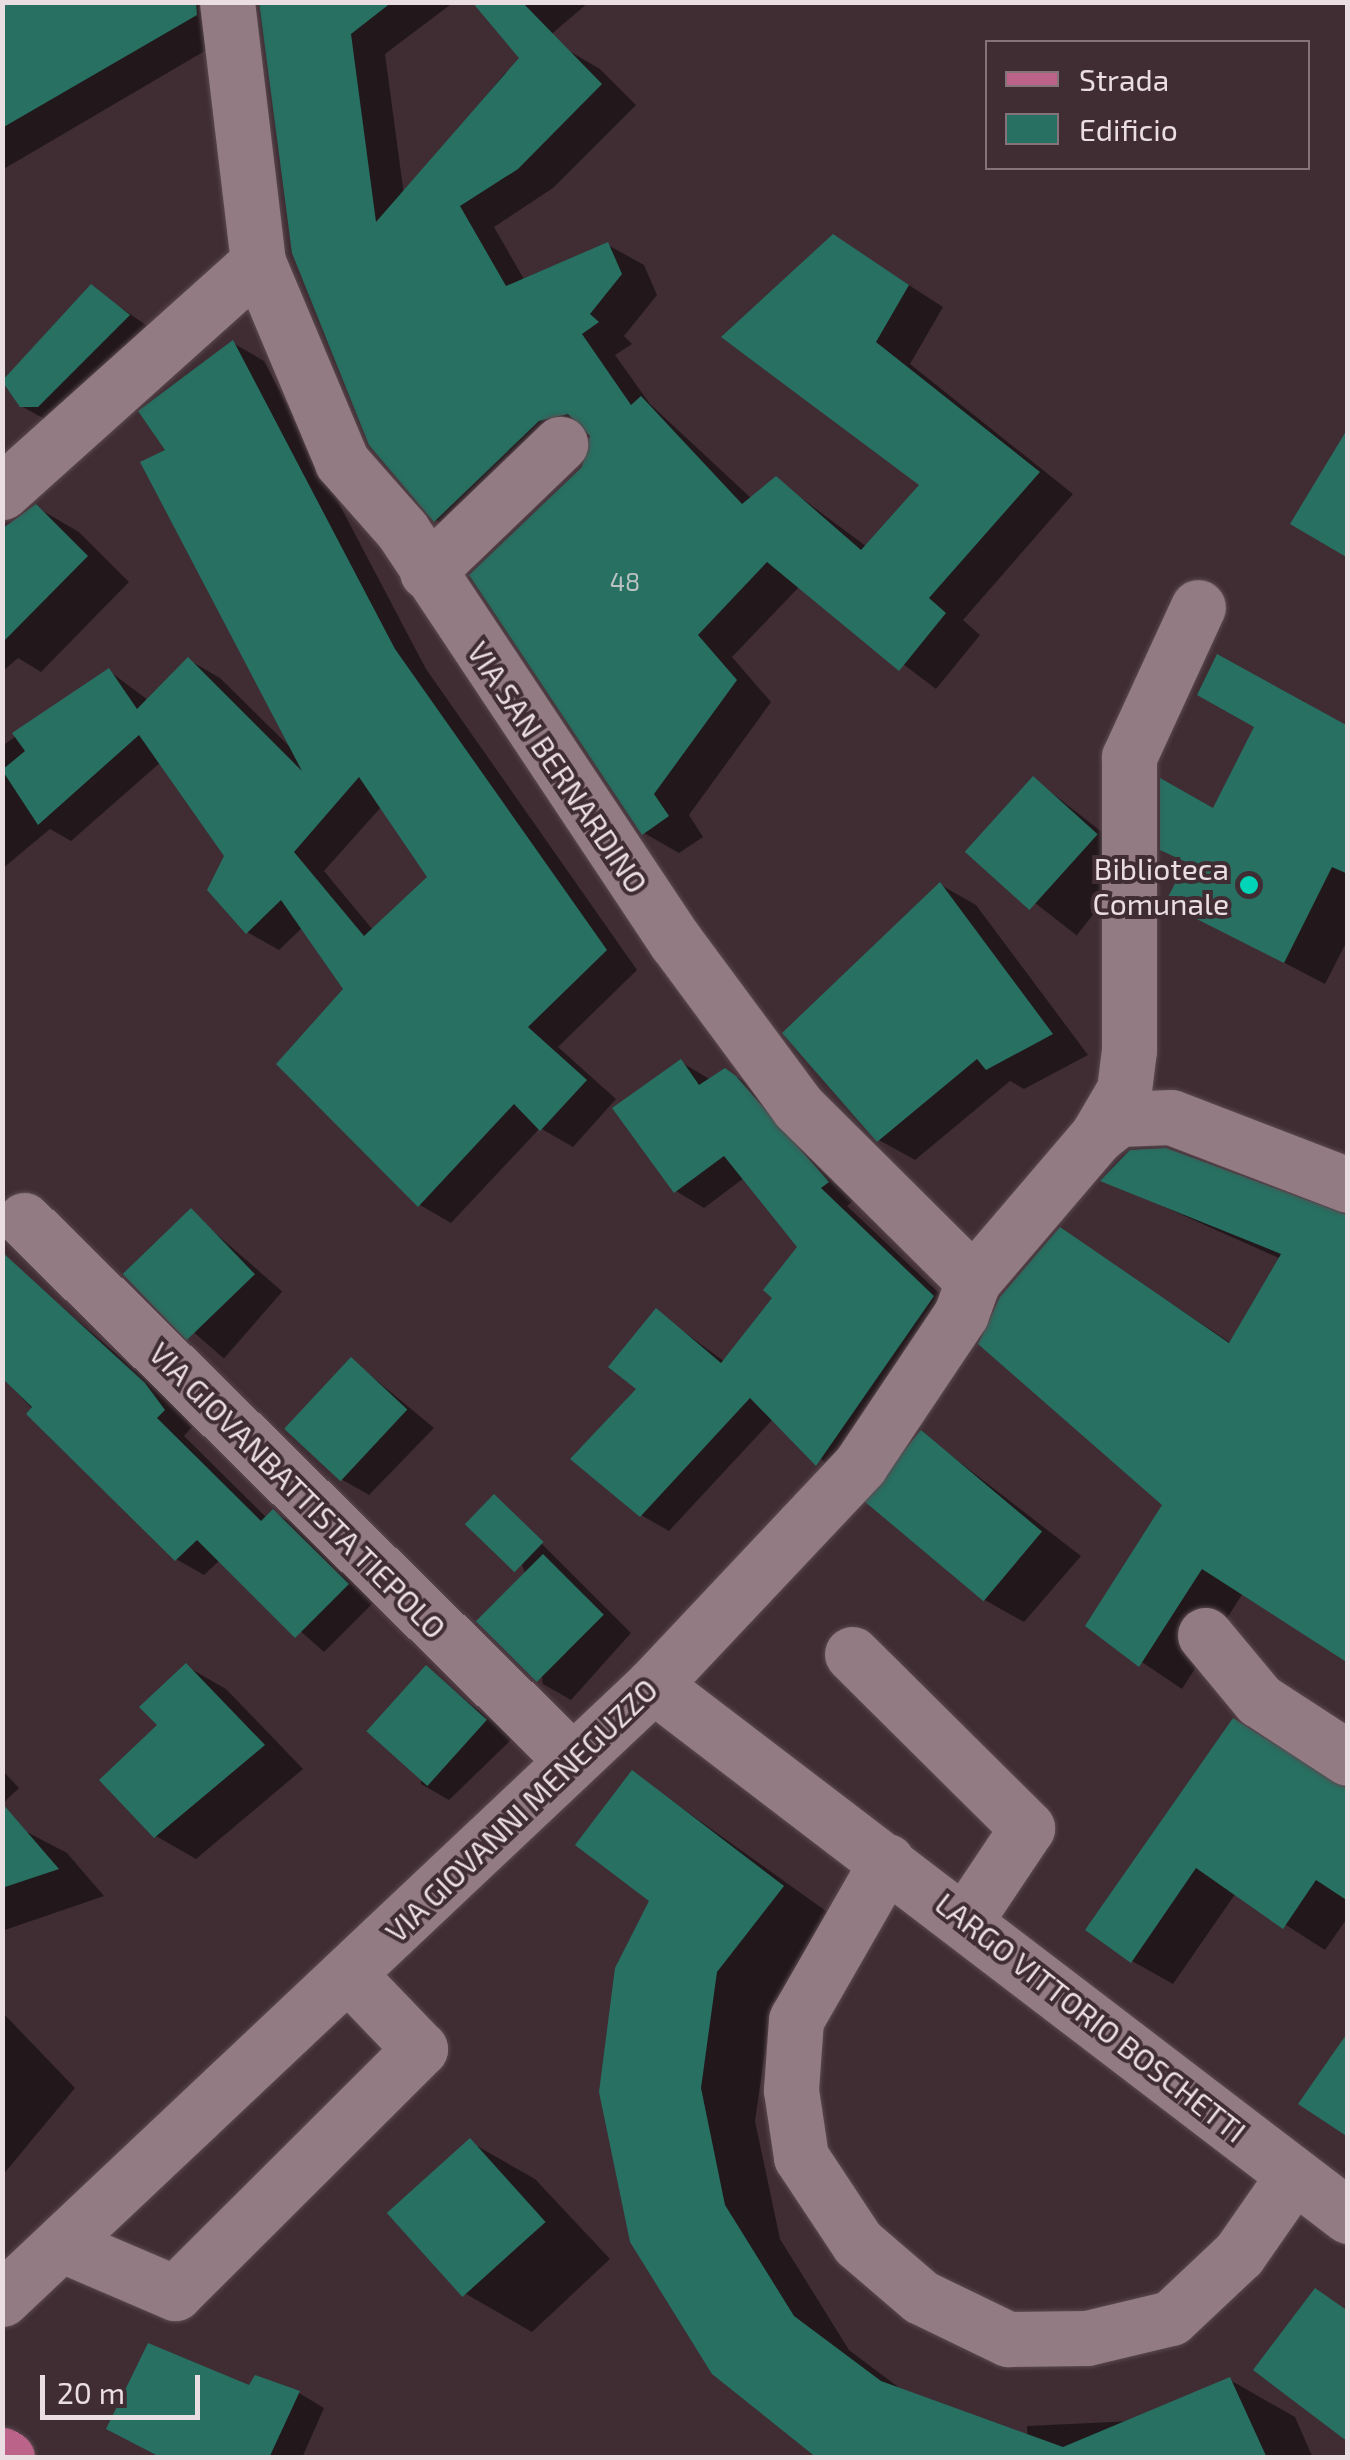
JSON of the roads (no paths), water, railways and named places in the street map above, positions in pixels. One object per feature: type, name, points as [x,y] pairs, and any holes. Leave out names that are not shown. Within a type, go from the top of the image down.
[{"type":"street","name":"VIA SAN BERNARDINO","points":[[226,2],[258,262],[342,462],[426,572],[798,1107],[972,1281]]},
{"type":"street","points":[[2,492],[258,262]]},
{"type":"street","points":[[426,572],[560,444]]},
{"type":"street","points":[[1097,1136],[1124,1090],[1130,1050],[1129,757],[1198,607]]},
{"type":"street","points":[[972,1281],[1097,1136],[1118,1119],[1171,1116],[1348,1184]]},
{"type":"street","name":"VIA GIOVANBATTISTA TIEPOLO","points":[[24,1220],[572,1760]]},
{"type":"street","name":"VIA GIOVANNI MENEGUZZO","points":[[5,2290],[62,2245],[653,1685],[860,1464],[961,1314],[972,1281]]},
{"type":"street","points":[[1205,1635],[1259,1700],[1348,1758]]},
{"type":"street","points":[[852,1654],[1027,1828],[968,1918]]},
{"type":"street","name":"LARGO VITTORIO BOSCHETTI","points":[[653,1685],[968,1918],[1348,2216]]},
{"type":"street","points":[[886,1861],[796,2020],[791,2090],[801,2157],[858,2243],[921,2297],[1008,2339],[1087,2338],[1172,2318],[1239,2254],[1294,2175]]},
{"type":"street","points":[[62,2245],[175,2293],[420,2049],[348,1974]]},
{"type":"place","name":"Biblioteca Comunale","points":[[1249,885]]}]
